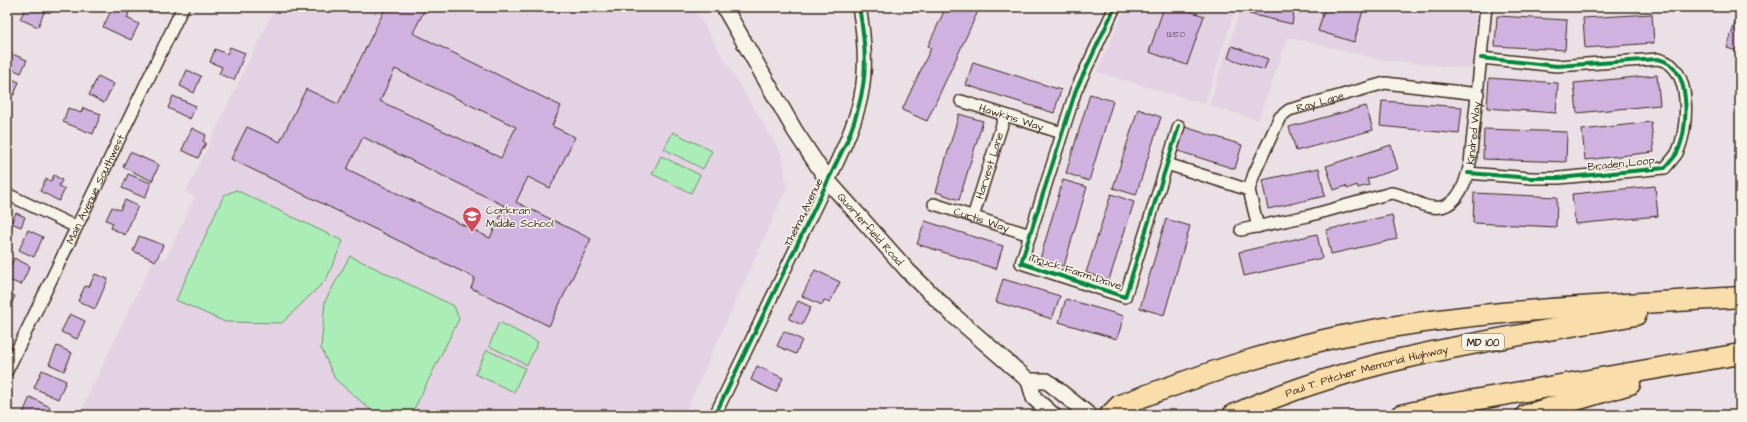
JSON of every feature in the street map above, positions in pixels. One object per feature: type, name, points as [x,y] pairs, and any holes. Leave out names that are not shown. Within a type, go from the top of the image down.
[{"type":"highway","points":[[1110,415],[1120,405],[1213,370],[1283,350],[1342,336],[1457,317],[1740,297]]},
{"type":"highway","name":"Paul T. Pitcher Memorial Highway","points":[[1233,415],[1265,400],[1315,382],[1376,364],[1438,350],[1740,297]]},
{"type":"highway","points":[[1401,415],[1445,405],[1740,354]]},
{"type":"highway","points":[[1526,415],[1627,385],[1740,360]]},
{"type":"main road","name":"Quarterfield Road","points":[[724,7],[798,136],[828,181],[908,271],[952,314],[1029,381],[1034,398],[1053,415]]},
{"type":"main road","points":[[1029,381],[1047,381],[1089,415]]},
{"type":"street","name":"Main Avenue Southwest","points":[[7,371],[183,7]]},
{"type":"street","name":"Thelma Avenue","points":[[715,415],[847,141],[863,96],[866,58],[859,7]]},
{"type":"street","name":"Truck Farm Drive","points":[[1115,7],[1076,90],[1021,263],[1125,296],[1179,126]]},
{"type":"street","name":"Kindred Way","points":[[1241,230],[1336,209],[1391,193],[1404,196],[1430,207],[1446,206],[1460,194],[1468,173],[1478,94],[1486,7]]},
{"type":"street","name":"Braden Loop","points":[[1468,173],[1532,178],[1559,178],[1665,168],[1676,153],[1684,134],[1685,100],[1679,76],[1670,64],[1658,59],[1557,66],[1481,58]]},
{"type":"street","name":"Ray Lane","points":[[1249,190],[1254,174],[1280,117],[1289,110],[1385,83],[1478,94]]},
{"type":"street","name":"Hawkins Way","points":[[961,101],[1062,133]]},
{"type":"street","name":"Harvest Lane","points":[[973,217],[1005,115]]},
{"type":"street","points":[[1167,164],[1249,190],[1258,227]]},
{"type":"street","points":[[7,194],[76,227]]},
{"type":"street","name":"Curtis Way","points":[[934,204],[1030,235]]},
{"type":"shaded area","name":"Corkran Middle School","points":[[275,7],[693,7],[782,155],[787,187],[684,415],[79,415],[155,256],[165,260],[195,197],[186,192]]},
{"type":"shaded area","points":[[1126,7],[1236,7],[1205,104],[1097,72]]},
{"type":"shaded area","points":[[1241,7],[1477,7],[1472,69],[1377,59],[1288,37],[1258,120],[1209,105]]},
{"type":"green space","points":[[673,132],[712,151],[703,169],[664,149]]},
{"type":"green space","points":[[661,156],[700,175],[691,193],[652,174]]},
{"type":"green space","points":[[236,190],[343,241],[326,280],[282,323],[225,322],[176,300],[224,195]]},
{"type":"green space","points":[[350,256],[454,306],[459,319],[411,415],[381,415],[371,410],[335,379],[321,348],[325,301]]},
{"type":"green space","points":[[499,322],[538,342],[527,365],[489,346]]},
{"type":"green space","points":[[487,350],[525,368],[514,392],[475,374]]},
{"type":"building","points":[[26,7],[39,7],[45,10],[38,27],[20,19]]},
{"type":"building","points":[[113,7],[129,13],[127,18],[139,24],[131,40],[103,27]]},
{"type":"building","points":[[139,7],[152,7],[150,12]]},
{"type":"building","points":[[386,7],[426,7],[413,33],[561,106],[552,126],[575,137],[550,188],[528,177],[516,202],[591,239],[549,326],[471,288],[475,278],[231,159],[247,127],[280,142],[306,89],[338,104]],"holes":[[[395,69],[516,127],[501,158],[380,101]],[[363,137],[505,206],[490,238],[347,169]]]},
{"type":"building","points":[[946,7],[980,7],[927,121],[902,110],[931,48],[928,46]]},
{"type":"building","points":[[1164,7],[1178,7],[1204,16],[1187,65],[1149,52]]},
{"type":"building","points":[[1251,7],[1275,7],[1294,12],[1292,24],[1249,14]]},
{"type":"building","points":[[1325,7],[1364,7],[1354,42],[1318,31]]},
{"type":"building","points":[[1740,7],[1740,52],[1727,48]]},
{"type":"building","points":[[1652,14],[1654,43],[1585,48],[1583,18]]},
{"type":"building","points":[[1497,16],[1567,20],[1565,50],[1495,46]]},
{"type":"building","points":[[1232,46],[1268,59],[1264,70],[1228,58]]},
{"type":"building","points":[[230,47],[245,53],[234,80],[219,74],[222,67],[210,62],[215,49],[227,54]]},
{"type":"building","points":[[7,52],[27,60],[21,73],[7,67]]},
{"type":"building","points":[[973,62],[1061,90],[1054,113],[966,85]]},
{"type":"building","points":[[187,70],[201,76],[194,93],[180,86]]},
{"type":"building","points":[[1657,75],[1660,105],[1577,113],[1574,83]]},
{"type":"building","points":[[98,76],[114,84],[104,103],[89,95]]},
{"type":"building","points":[[7,77],[19,82],[14,95],[7,92]]},
{"type":"building","points":[[1489,78],[1558,83],[1556,113],[1487,108]]},
{"type":"building","points":[[1090,94],[1113,101],[1089,181],[1066,173]]},
{"type":"building","points":[[173,96],[196,106],[190,119],[168,108]]},
{"type":"building","points":[[1382,101],[1462,107],[1459,134],[1380,126]]},
{"type":"building","points":[[1366,106],[1373,130],[1296,151],[1289,127]]},
{"type":"building","points":[[68,108],[81,113],[83,108],[101,114],[93,134],[63,122]]},
{"type":"building","points":[[1138,109],[1161,117],[1136,195],[1113,188]]},
{"type":"building","points":[[959,114],[983,121],[959,200],[936,192]]},
{"type":"building","points":[[1651,122],[1654,152],[1585,160],[1582,130]]},
{"type":"building","points":[[1185,127],[1242,145],[1235,169],[1178,151]]},
{"type":"building","points":[[192,128],[206,135],[203,141],[206,143],[198,158],[182,150]]},
{"type":"building","points":[[1484,129],[1567,132],[1566,162],[1483,159]]},
{"type":"building","points":[[1391,145],[1398,169],[1367,179],[1369,185],[1358,188],[1357,185],[1347,189],[1346,186],[1334,190],[1326,166]]},
{"type":"building","points":[[130,152],[159,165],[152,181],[123,167]]},
{"type":"building","points":[[1319,168],[1325,196],[1268,209],[1262,180]]},
{"type":"building","points":[[128,174],[151,183],[145,198],[122,188]]},
{"type":"building","points":[[54,175],[62,180],[59,186],[65,189],[59,201],[40,191],[46,179],[51,181]]},
{"type":"building","points":[[1063,180],[1087,187],[1064,266],[1040,259]]},
{"type":"building","points":[[1655,186],[1658,216],[1575,224],[1572,194]]},
{"type":"building","points":[[1474,193],[1557,197],[1556,227],[1473,223]]},
{"type":"building","points":[[1111,194],[1134,202],[1109,280],[1086,273]]},
{"type":"building","points":[[125,200],[138,206],[125,235],[111,228],[113,223],[106,220],[112,207],[120,210]]},
{"type":"building","points":[[16,213],[25,217],[21,227],[11,223]]},
{"type":"building","points":[[1392,215],[1397,239],[1331,254],[1326,230]]},
{"type":"building","points":[[1166,219],[1190,226],[1164,315],[1140,308]]},
{"type":"building","points":[[925,221],[1003,246],[996,269],[917,244]]},
{"type":"building","points":[[28,230],[43,237],[34,257],[19,250]]},
{"type":"building","points":[[1317,234],[1322,258],[1244,276],[1239,252]]},
{"type":"building","points":[[139,236],[163,245],[156,261],[133,251]]},
{"type":"building","points":[[14,258],[30,266],[21,285],[7,279],[7,264],[11,266]]},
{"type":"building","points":[[815,270],[840,282],[830,302],[824,300],[822,305],[802,296]]},
{"type":"building","points":[[95,274],[108,279],[95,309],[78,301],[85,286],[89,287]]},
{"type":"building","points":[[1003,279],[1060,296],[1052,319],[996,302]]},
{"type":"building","points":[[7,292],[15,296],[7,313]]},
{"type":"building","points":[[1066,299],[1124,316],[1117,339],[1059,322]]},
{"type":"building","points":[[798,301],[811,307],[802,325],[789,319]]},
{"type":"building","points":[[70,314],[85,321],[77,339],[61,332]]},
{"type":"building","points":[[784,331],[802,340],[796,354],[777,346]]},
{"type":"building","points":[[57,346],[72,353],[64,371],[49,364]]},
{"type":"building","points":[[757,366],[783,378],[776,392],[751,380]]},
{"type":"building","points":[[42,370],[66,381],[58,399],[34,388]]},
{"type":"building","points":[[30,397],[50,407],[46,415],[23,413]]},
{"type":"cycle path","points":[[715,415],[847,141],[854,123],[862,91],[865,60],[859,7]]},
{"type":"cycle path","points":[[1115,7],[1076,90],[1021,263],[1125,297],[1179,126]]},
{"type":"cycle path","points":[[1468,173],[1531,178],[1559,178],[1665,168],[1677,153],[1684,132],[1686,107],[1682,82],[1677,72],[1670,64],[1660,59],[1557,66],[1481,58]]},
{"type":"place","name":"Corkran Middle School","points":[[472,233]]}]
